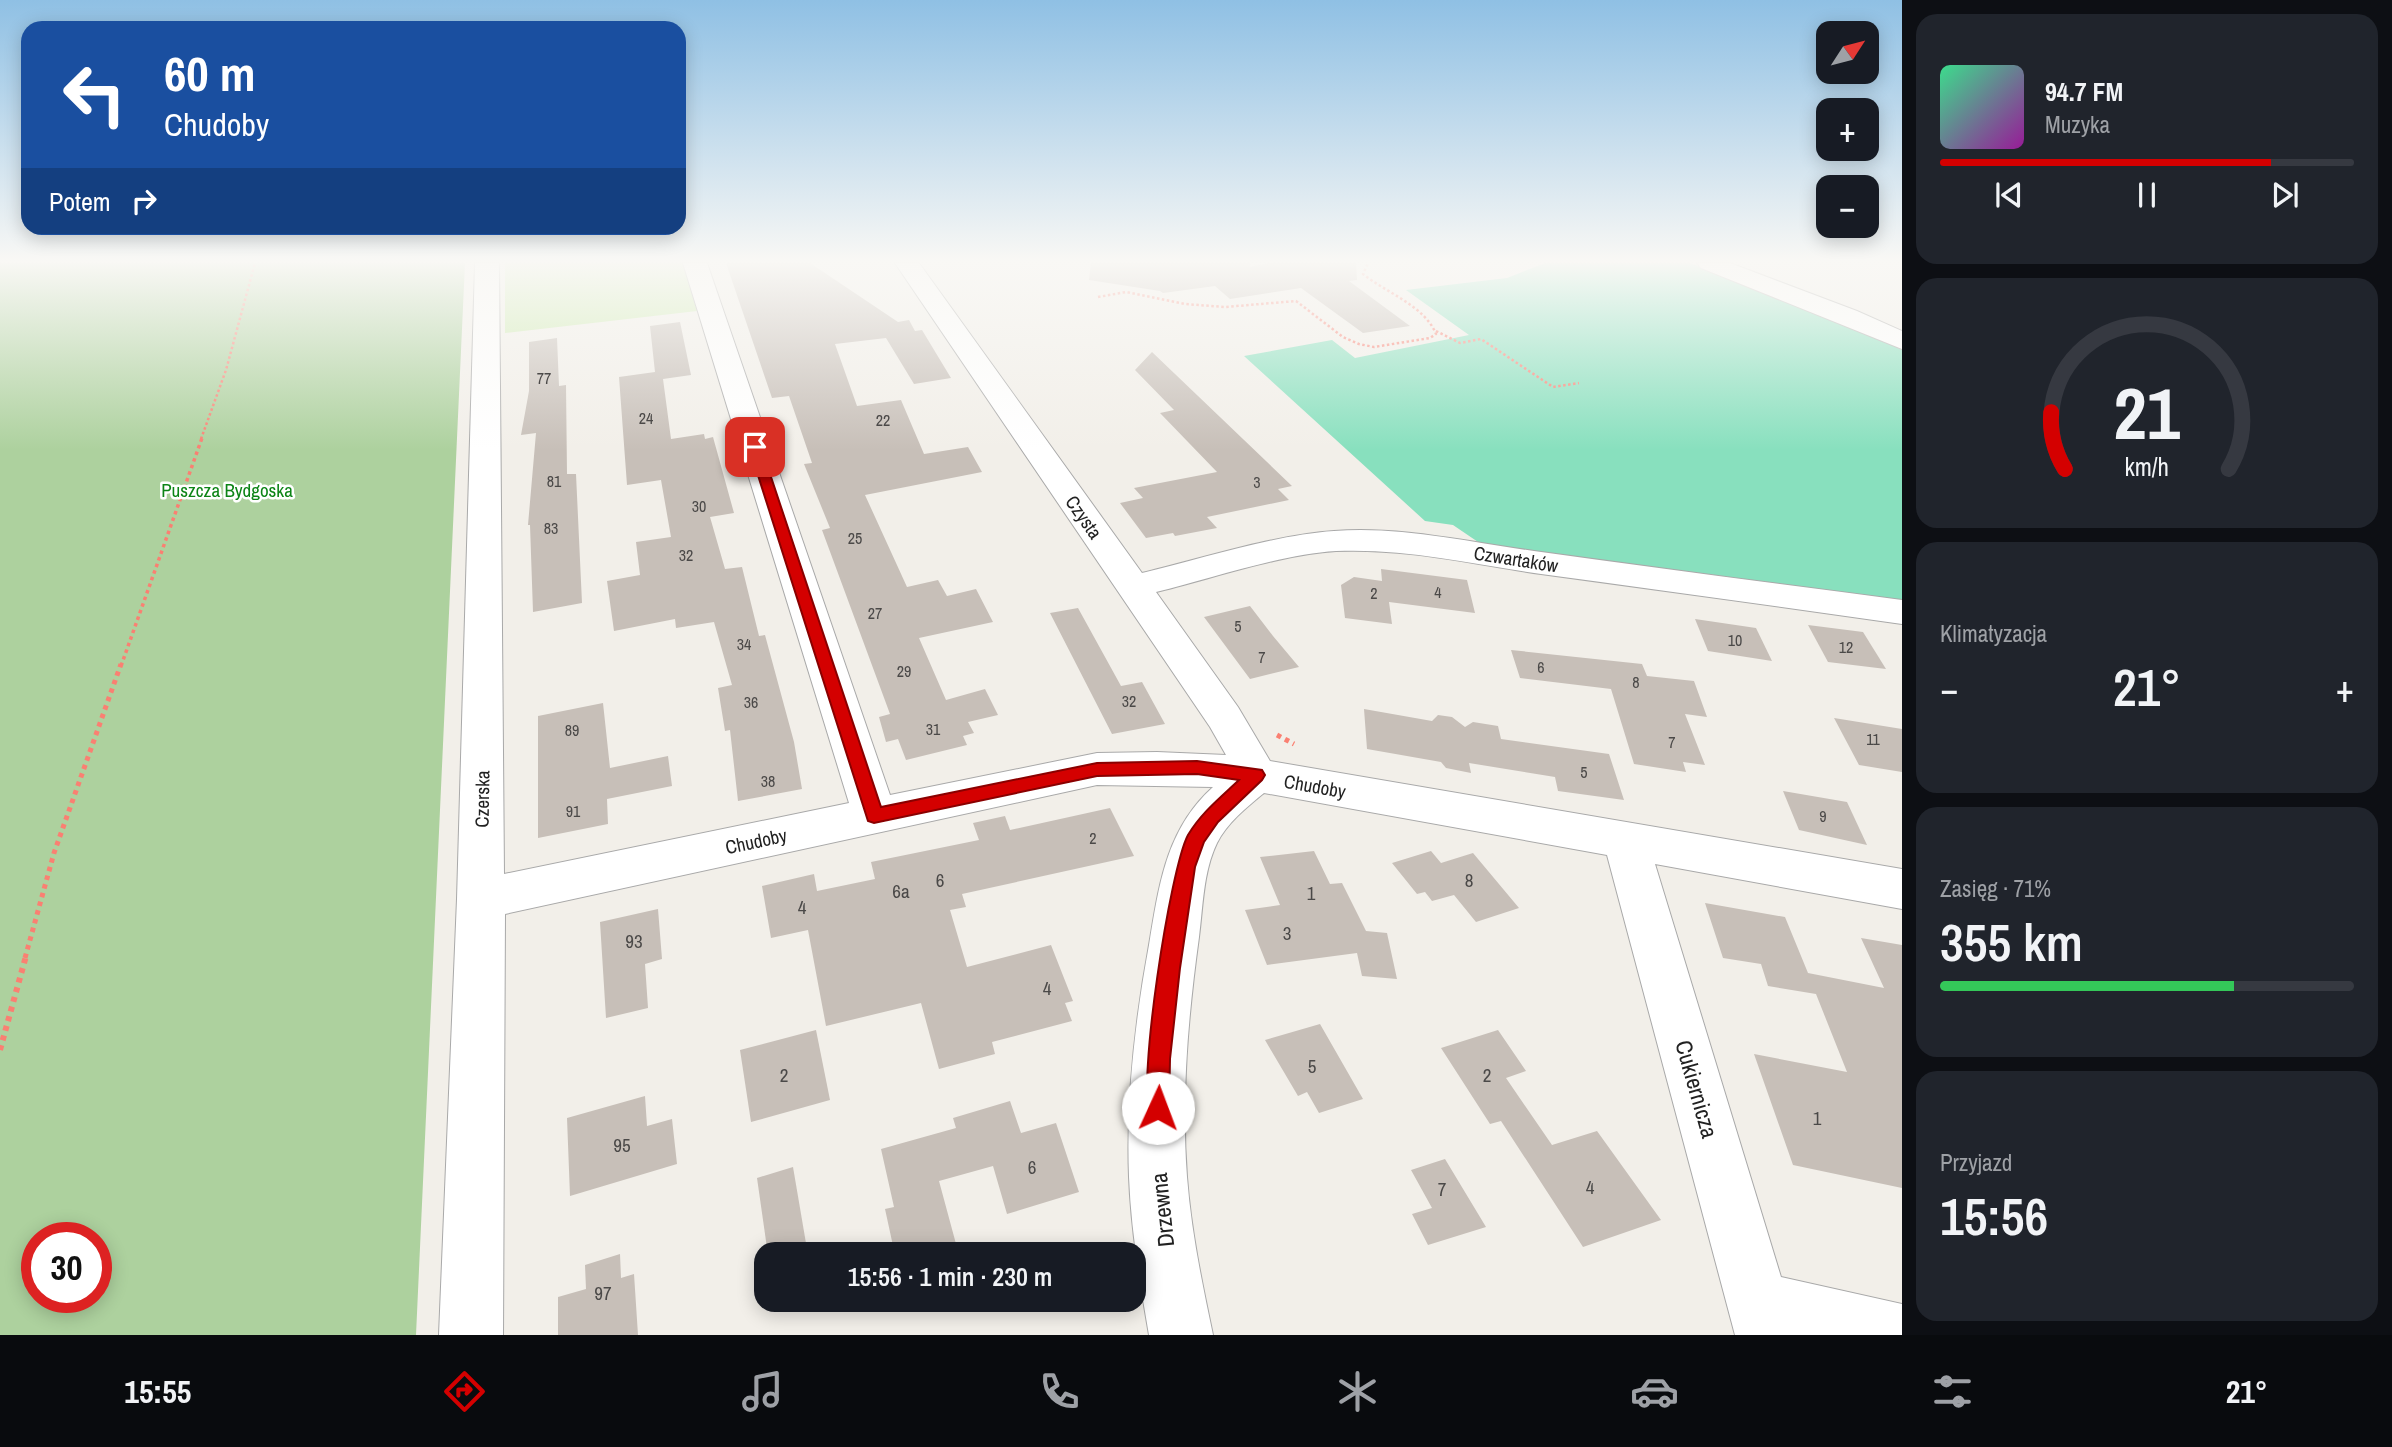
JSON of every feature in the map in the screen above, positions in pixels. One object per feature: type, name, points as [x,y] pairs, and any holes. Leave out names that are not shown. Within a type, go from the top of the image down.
[{"type":"street","name":"Czerska","points":[[471,1335],[481,899],[486,325]]},
{"type":"street","points":[[715,325],[874,816]]},
{"type":"street","name":"Czysta","points":[[950,325],[1224,718],[1256,775]]},
{"type":"street","points":[[1868,325],[1902,341]]},
{"type":"street","name":"Czwartaków","points":[[1132,587],[1299,546],[1333,541],[1375,540],[1412,542],[1504,558],[1902,612]]},
{"type":"street","name":"Chudoby","points":[[481,899],[1097,769],[1197,768],[1256,775],[1626,843],[1902,889]]},
{"type":"street","name":"Drzewna","points":[[1181,1335],[1166,1256],[1157,1157],[1159,1059],[1169,968],[1185,867],[1196,839],[1211,817],[1256,775]]},
{"type":"street","name":"Cukiernicza","points":[[1626,843],[1763,1319]]},
{"type":"street","points":[[1763,1319],[1899,1335]]},
{"type":"path","points":[[0,1050],[54,853],[226,370],[238,325]]},
{"type":"path","points":[[1328,325],[1343,337],[1374,347],[1430,338],[1436,331]]},
{"type":"path","points":[[1432,325],[1436,331],[1460,343],[1481,339],[1553,387],[1579,383]]},
{"type":"green space","name":"Puszcza Bydgoska","points":[[0,325],[462,325],[416,1335],[0,1335]]},
{"type":"green space","points":[[505,325],[572,325],[505,333]]},
{"type":"green space","points":[[1455,325],[1852,325],[1902,350],[1902,600],[1481,544],[1453,525],[1425,521],[1244,356],[1332,340],[1355,358],[1469,335]]},
{"type":"building","points":[[681,325],[691,375],[663,379],[671,439],[704,434],[705,439],[713,437],[734,513],[710,517],[725,569],[742,567],[759,636],[765,635],[794,742],[802,789],[738,801],[730,730],[725,731],[718,688],[732,685],[714,622],[676,628],[675,619],[614,631],[607,581],[640,575],[636,542],[671,537],[661,480],[627,485],[619,377],[655,372],[650,326]]},
{"type":"building","points":[[747,325],[912,325],[915,331],[922,330],[951,378],[914,384],[886,338],[835,344],[857,406],[901,400],[924,454],[968,447],[982,472],[865,495],[907,587],[938,580],[947,596],[976,589],[993,622],[919,638],[946,700],[985,689],[998,715],[968,722],[974,733],[963,736],[967,745],[906,760],[898,739],[886,742],[879,717],[890,714],[822,530],[830,528],[804,464],[812,463],[789,396],[772,398]]},
{"type":"building","points":[[1352,325],[1410,326],[1363,333]]},
{"type":"building","points":[[557,338],[559,386],[566,385],[567,474],[576,474],[582,603],[533,612],[528,525],[536,433],[521,435],[529,391],[529,342]]},
{"type":"building","points":[[1152,352],[1292,486],[1278,489],[1289,500],[1207,517],[1217,528],[1146,538],[1120,503],[1143,498],[1134,488],[1217,472],[1160,413],[1174,410],[1135,370]]},
{"type":"building","points":[[1381,569],[1467,580],[1475,613],[1389,602],[1392,624],[1345,618],[1341,585],[1354,577],[1382,581]]},
{"type":"building","points":[[1250,606],[1299,667],[1250,679],[1204,617]]},
{"type":"building","points":[[1078,608],[1121,686],[1142,682],[1165,724],[1112,734],[1050,613]]},
{"type":"building","points":[[1695,619],[1756,628],[1772,661],[1708,651]]},
{"type":"building","points":[[1808,625],[1863,632],[1886,669],[1828,662]]},
{"type":"building","points":[[1511,650],[1642,664],[1647,676],[1694,681],[1707,717],[1685,714],[1705,765],[1683,762],[1686,772],[1634,764],[1611,689],[1520,678]]},
{"type":"building","points":[[603,703],[610,768],[668,756],[672,786],[607,799],[608,824],[538,838],[538,716]]},
{"type":"building","points":[[1364,709],[1432,721],[1438,715],[1452,717],[1465,727],[1473,722],[1498,726],[1501,739],[1609,754],[1624,800],[1558,791],[1555,777],[1469,763],[1471,773],[1446,768],[1441,762],[1367,749]]},
{"type":"building","points":[[1834,718],[1902,729],[1902,772],[1859,765]]},
{"type":"building","points":[[1783,791],[1847,802],[1867,845],[1799,830]]},
{"type":"building","points":[[1110,808],[1134,856],[962,894],[966,907],[950,910],[967,967],[1051,945],[1073,1001],[1065,1003],[1072,1021],[992,1042],[995,1054],[939,1069],[921,1003],[826,1026],[808,930],[771,938],[762,886],[814,874],[817,891],[875,879],[871,862],[979,840],[973,823],[1005,816],[1010,830]]},
{"type":"building","points":[[1314,851],[1330,884],[1342,883],[1366,931],[1387,933],[1397,979],[1362,976],[1357,953],[1267,965],[1245,910],[1280,905],[1260,857]]},
{"type":"building","points":[[1431,851],[1441,863],[1473,853],[1519,908],[1476,922],[1454,895],[1432,901],[1425,892],[1417,894],[1392,863]]},
{"type":"building","points":[[1705,903],[1785,917],[1808,973],[1884,988],[1861,938],[1902,945],[1902,1188],[1793,1165],[1754,1054],[1847,1072],[1816,994],[1768,986],[1761,964],[1723,958]]},
{"type":"building","points":[[658,909],[662,959],[645,964],[648,1008],[606,1018],[600,922]]},
{"type":"building","points":[[1320,1024],[1363,1099],[1319,1113],[1307,1092],[1298,1096],[1265,1040]]},
{"type":"building","points":[[816,1030],[830,1100],[751,1122],[740,1050]]},
{"type":"building","points":[[1498,1030],[1526,1071],[1506,1078],[1552,1145],[1597,1131],[1661,1220],[1583,1247],[1501,1121],[1490,1124],[1441,1048]]},
{"type":"building","points":[[645,1096],[647,1126],[672,1119],[677,1164],[570,1196],[567,1118]]},
{"type":"building","points":[[1010,1101],[1021,1133],[1056,1123],[1079,1192],[1007,1214],[993,1166],[939,1181],[955,1242],[892,1242],[885,1209],[894,1207],[881,1149],[956,1128],[953,1118]]},
{"type":"building","points":[[1445,1159],[1486,1227],[1428,1245],[1412,1214],[1432,1208],[1411,1170]]},
{"type":"building","points":[[793,1167],[806,1242],[766,1242],[757,1178]]},
{"type":"building","points":[[620,1254],[621,1278],[634,1274],[638,1335],[558,1335],[558,1297],[586,1289],[585,1265]]},
{"type":"route","points":[[755,447],[874,816],[1097,769],[1197,768],[1256,775],[1211,817],[1196,839],[1185,867],[1169,968],[1159,1059],[1158,1108]]}]
